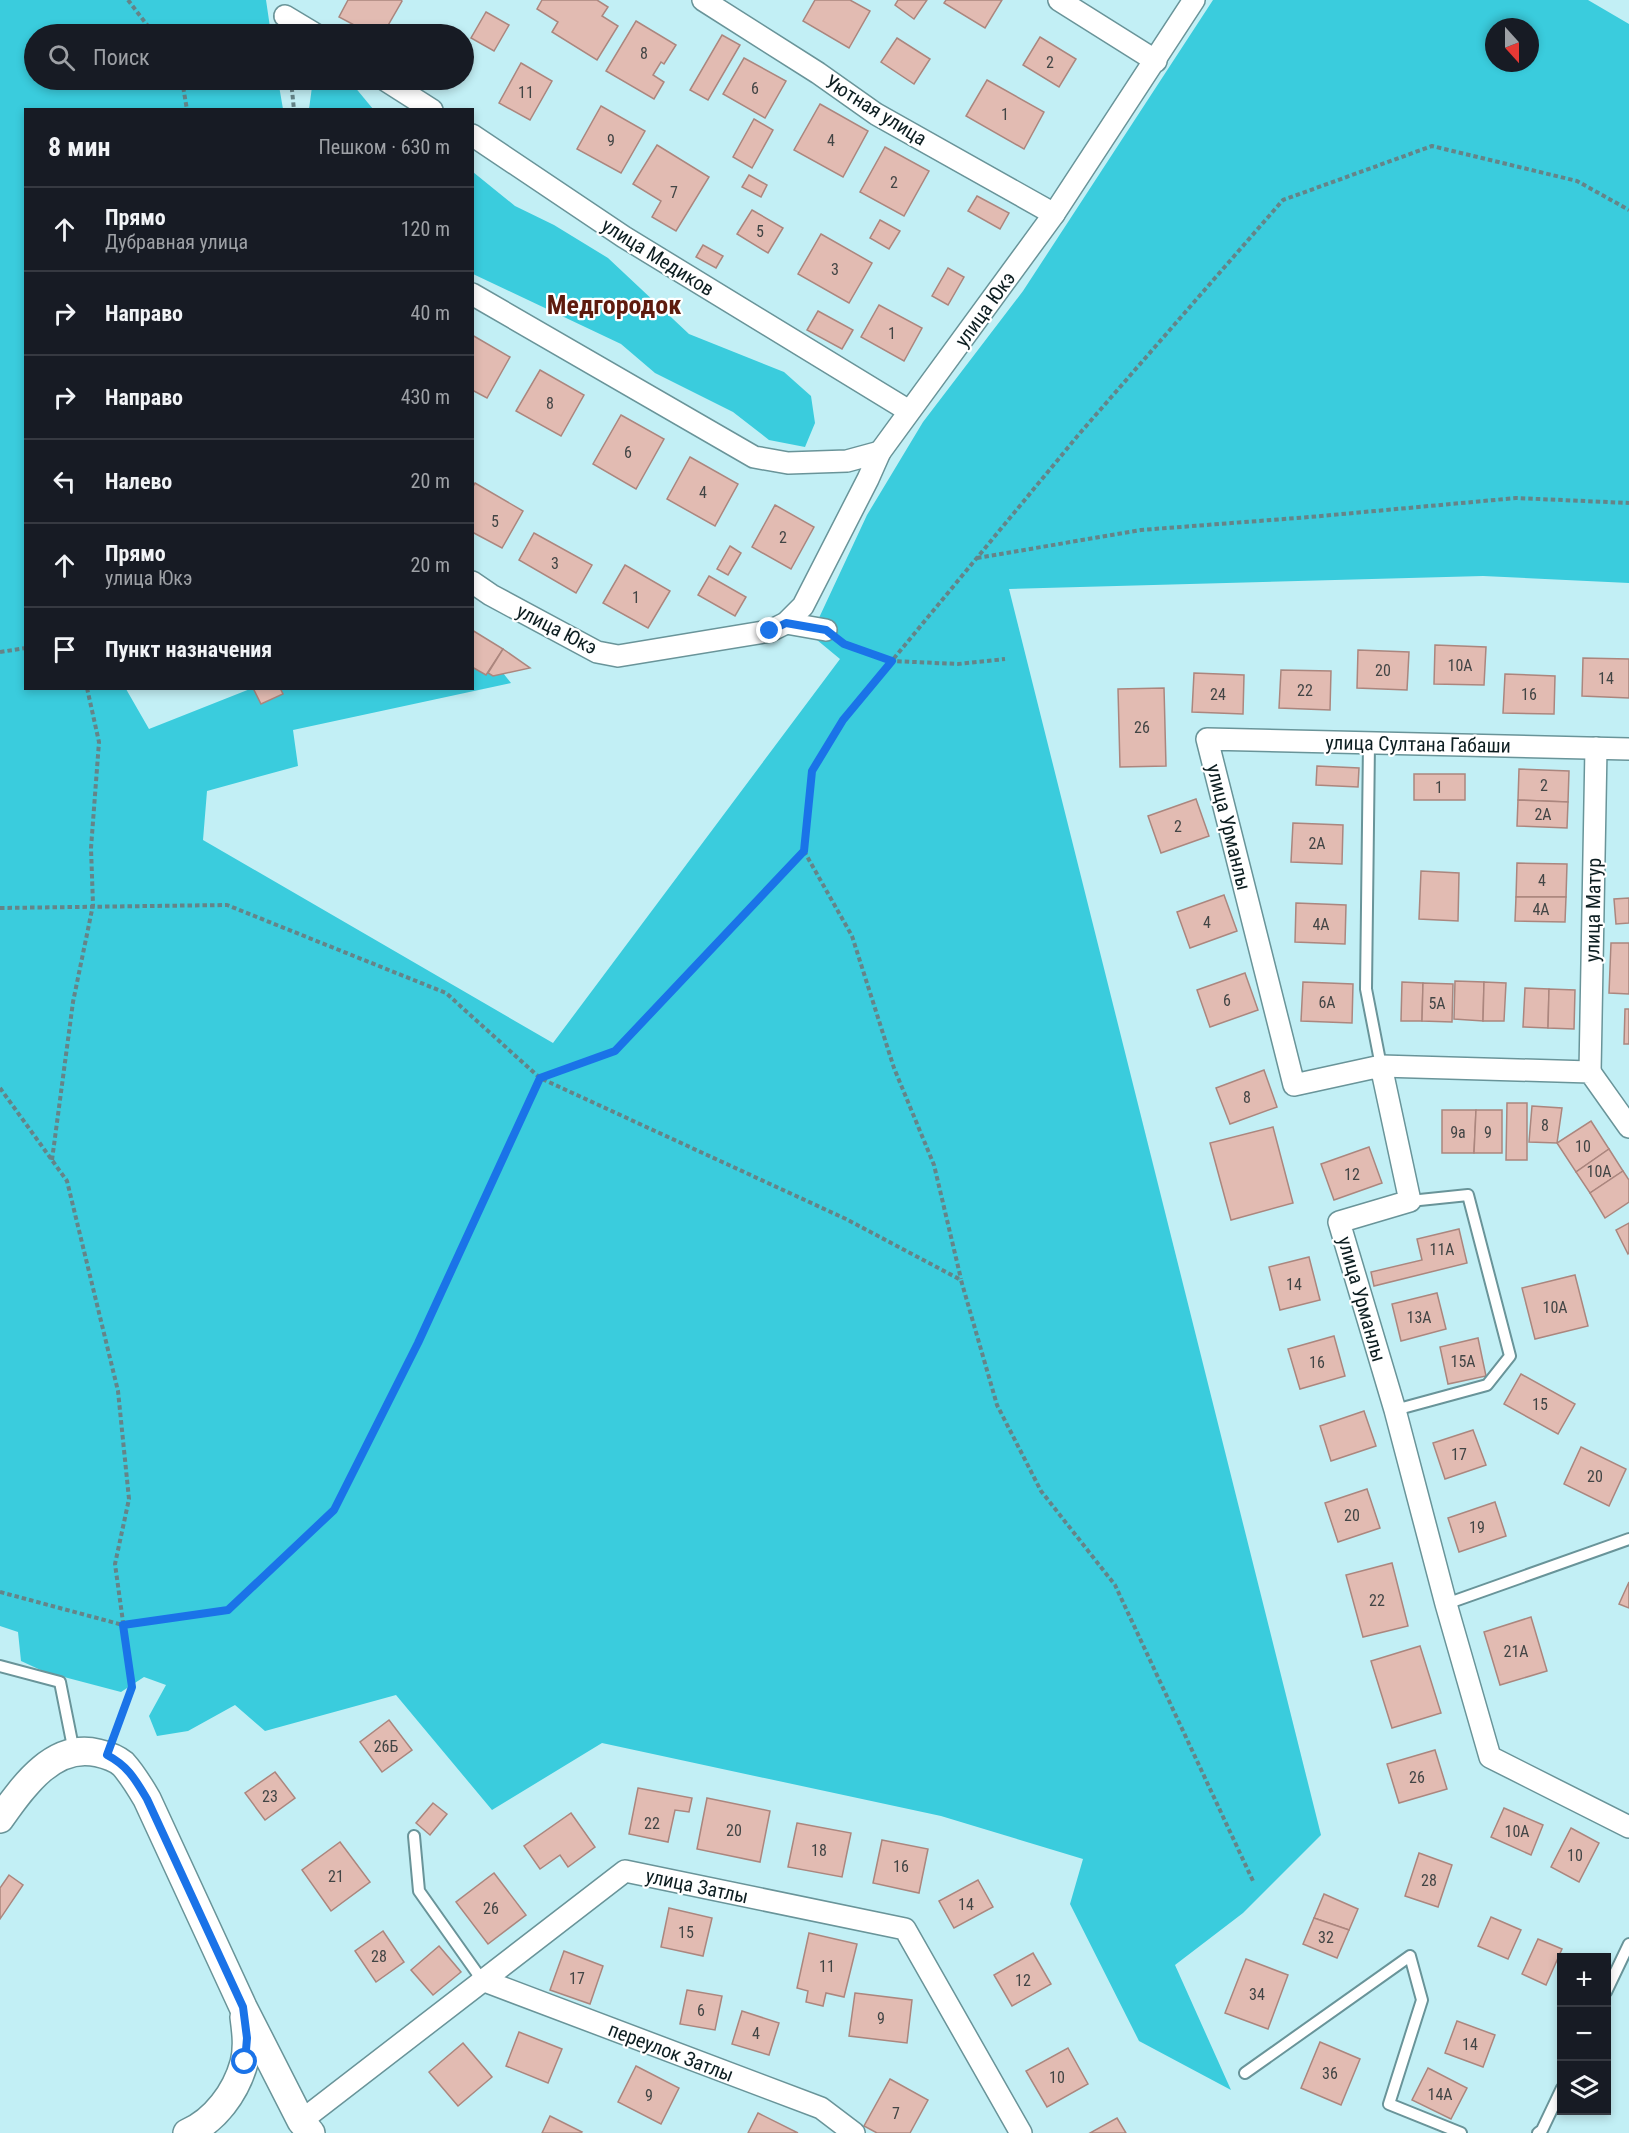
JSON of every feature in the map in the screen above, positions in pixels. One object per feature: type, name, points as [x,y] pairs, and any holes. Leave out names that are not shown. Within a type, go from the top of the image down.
[{"type":"street","name":"Уютная улица","points":[[702,0],[818,73],[876,114],[1054,214]]},
{"type":"street","points":[[1059,0],[1156,61]]},
{"type":"street","name":"улица Юкэ","points":[[474,583],[491,595],[597,651],[618,656],[770,631],[786,623],[803,606],[880,452],[1054,214],[1194,0]]},
{"type":"street","points":[[285,16],[298,24]]},
{"type":"street","points":[[401,90],[429,108]]},
{"type":"street","name":"улица Медиков","points":[[474,136],[624,237],[909,411]]},
{"type":"street","points":[[474,295],[754,457],[789,463],[847,461],[880,452]]},
{"type":"street","name":"улица Юкэ","points":[[786,623],[826,630]]},
{"type":"street","name":"улица Султана Габаши","points":[[1207,739],[1629,748]]},
{"type":"street","name":"улица Урманлы","points":[[1207,739],[1294,1085],[1381,1066]]},
{"type":"street","name":"улица Матур","points":[[1590,1071],[1596,748]]},
{"type":"street","points":[[1410,1201],[1381,1066],[1590,1071],[1629,1127]]},
{"type":"street","name":"улица Урманлы","points":[[1410,1201],[1339,1222],[1395,1410],[1446,1604],[1490,1757],[1629,1827]]},
{"type":"street","points":[[0,1819],[23,1788],[41,1770],[57,1759],[74,1752],[91,1751],[121,1762],[134,1777],[147,1799],[243,2007],[306,2127]]},
{"type":"street","name":"улица Затлы","points":[[306,2127],[482,1980],[625,1871],[905,1929],[1021,2133]]},
{"type":"street","name":"переулок Затлы","points":[[482,1980],[821,2108],[855,2133]]},
{"type":"street","points":[[187,2133],[209,2120],[225,2103],[237,2083],[246,2054],[247,2038],[243,2007]]},
{"type":"lane","points":[[1370,742],[1366,989],[1381,1066]]},
{"type":"lane","points":[[1395,1410],[1487,1386],[1510,1356],[1468,1195],[1410,1201]]},
{"type":"lane","points":[[1446,1604],[1629,1539]]},
{"type":"lane","points":[[0,1666],[60,1682],[74,1752]]},
{"type":"lane","points":[[414,1836],[419,1891],[482,1980]]},
{"type":"lane","points":[[1611,1982],[1629,1944]]},
{"type":"lane","points":[[1245,2073],[1410,1956],[1422,2000],[1389,2104],[1461,2133]]},
{"type":"lane","points":[[1538,2133],[1542,2130],[1557,2098]]},
{"type":"path","points":[[128,0],[146,24]]},
{"type":"path","points":[[184,90],[187,108]]},
{"type":"path","points":[[292,90],[294,108]]},
{"type":"path","points":[[1253,1881],[1115,1584],[1041,1491],[997,1404],[961,1280],[933,1165],[894,1068],[852,936],[804,851],[812,771],[843,720],[976,558],[1080,433],[1283,200],[1432,146],[1577,181],[1629,210]]},
{"type":"path","points":[[976,558],[1141,530],[1516,498],[1629,503]]},
{"type":"path","points":[[826,630],[844,644],[892,661],[958,664],[1005,659]]},
{"type":"path","points":[[0,652],[24,648]]},
{"type":"path","points":[[52,1160],[73,1002],[93,905],[91,848],[99,742],[87,690]]},
{"type":"path","points":[[0,1592],[123,1625],[228,1610],[334,1510],[418,1343],[540,1078],[615,1051],[804,851]]},
{"type":"path","points":[[0,908],[227,905],[446,993],[540,1078],[846,1219],[961,1280]]},
{"type":"path","points":[[0,1088],[67,1181],[118,1391],[129,1499],[115,1564],[132,1687],[107,1755]]},
{"type":"shaded area","points":[[0,0],[266,0],[270,24],[24,24],[24,90],[280,90],[283,108],[24,108],[24,690],[127,690],[149,729],[247,690],[474,690],[474,649],[483,648],[511,683],[293,730],[298,766],[207,791],[203,840],[553,1043],[840,659],[811,635],[867,515],[923,422],[1023,291],[1213,0],[1588,0],[1629,24],[1629,583],[1483,576],[1009,589],[1321,1835],[1243,1913],[1175,1965],[1231,2090],[1139,2041],[1070,1904],[1083,1859],[941,1816],[602,1743],[492,1810],[396,1695],[265,1731],[235,1705],[188,1731],[157,1736],[149,1716],[166,1685],[144,1677],[121,1692],[45,1672],[21,1661],[18,1632],[0,1626]]},
{"type":"shaded area","points":[[312,90],[357,90],[372,108],[309,108]]},
{"type":"shaded area","points":[[474,173],[515,206],[554,225],[608,258],[689,334],[784,372],[811,396],[815,423],[805,447],[769,440],[733,412],[655,373],[621,344],[474,274]]},
{"type":"building","points":[[348,0],[402,1],[389,24],[352,24],[339,17]]},
{"type":"building","points":[[542,0],[597,0],[608,7],[602,16],[618,26],[597,60],[552,32],[558,22],[537,9]]},
{"type":"building","points":[[815,0],[850,0],[870,11],[849,48],[803,21]]},
{"type":"building","points":[[898,0],[927,0],[914,19],[895,5]]},
{"type":"building","points":[[946,0],[1002,0],[985,28],[944,3]]},
{"type":"building","points":[[486,12],[509,25],[494,51],[474,40],[474,33]]},
{"type":"building","points":[[636,21],[676,45],[664,64],[661,62],[653,75],[664,82],[654,99],[606,71]]},
{"type":"building","points":[[722,35],[740,45],[708,100],[690,90]]},
{"type":"building","points":[[1040,37],[1076,59],[1059,87],[1023,65]]},
{"type":"building","points":[[897,38],[930,59],[914,84],[881,62]]},
{"type":"building","points":[[744,58],[786,81],[765,118],[723,94]]},
{"type":"building","points":[[521,63],[552,81],[530,120],[499,103]]},
{"type":"building","points":[[987,80],[1044,112],[1024,149],[966,116]]},
{"type":"building","points":[[820,104],[868,131],[843,177],[794,150]]},
{"type":"building","points":[[601,106],[645,131],[621,173],[577,149]]},
{"type":"building","points":[[754,119],[773,130],[752,168],[733,157]]},
{"type":"building","points":[[657,145],[709,177],[676,231],[652,217],[661,201],[633,184]]},
{"type":"building","points":[[885,147],[929,171],[904,216],[860,192]]},
{"type":"building","points":[[749,175],[767,185],[761,197],[742,187]]},
{"type":"building","points":[[977,196],[1009,213],[1000,229],[968,211]]},
{"type":"building","points":[[752,210],[783,228],[768,253],[737,234]]},
{"type":"building","points":[[880,220],[900,231],[889,249],[870,238]]},
{"type":"building","points":[[821,234],[872,263],[849,303],[798,274]]},
{"type":"building","points":[[703,245],[723,256],[716,268],[696,257]]},
{"type":"building","points":[[948,268],[964,277],[948,305],[932,296]]},
{"type":"building","points":[[879,305],[922,328],[904,361],[861,337]]},
{"type":"building","points":[[818,311],[853,330],[842,349],[807,330]]},
{"type":"building","points":[[474,336],[510,357],[487,398],[474,391]]},
{"type":"building","points":[[540,370],[584,395],[561,436],[516,411]]},
{"type":"building","points":[[621,415],[664,439],[636,489],[593,464]]},
{"type":"building","points":[[690,457],[738,484],[715,526],[667,499]]},
{"type":"building","points":[[475,483],[523,511],[502,548],[474,533]]},
{"type":"building","points":[[775,505],[814,527],[791,569],[752,547]]},
{"type":"building","points":[[534,533],[592,565],[576,593],[519,560]]},
{"type":"building","points":[[730,546],[741,553],[728,575],[717,569]]},
{"type":"building","points":[[625,565],[670,591],[648,628],[603,603]]},
{"type":"building","points":[[709,576],[746,597],[735,616],[698,595]]},
{"type":"building","points":[[474,631],[503,649],[486,675],[474,668]]},
{"type":"building","points":[[1435,645],[1486,647],[1484,685],[1434,684]]},
{"type":"building","points":[[503,649],[530,668],[493,676],[488,673]]},
{"type":"building","points":[[1358,650],[1409,652],[1407,690],[1357,688]]},
{"type":"building","points":[[1583,658],[1629,659],[1629,698],[1582,696]]},
{"type":"building","points":[[1281,670],[1331,671],[1330,710],[1279,708]]},
{"type":"building","points":[[1194,673],[1244,675],[1243,714],[1192,712]]},
{"type":"building","points":[[1505,674],[1555,676],[1554,714],[1503,713]]},
{"type":"building","points":[[1164,688],[1166,766],[1120,767],[1118,689]]},
{"type":"building","points":[[254,690],[281,690],[283,694],[261,704]]},
{"type":"building","points":[[1317,766],[1359,768],[1358,787],[1316,785]]},
{"type":"building","points":[[1519,769],[1569,771],[1568,802],[1518,800]]},
{"type":"building","points":[[1414,774],[1465,774],[1465,800],[1414,800]]},
{"type":"building","points":[[1196,799],[1209,836],[1161,853],[1148,816]]},
{"type":"building","points":[[1518,800],[1568,802],[1567,828],[1517,826]]},
{"type":"building","points":[[1293,823],[1343,825],[1342,864],[1291,862]]},
{"type":"building","points":[[1517,863],[1567,864],[1566,897],[1516,897]]},
{"type":"building","points":[[1421,871],[1459,873],[1458,921],[1419,919]]},
{"type":"building","points":[[1224,895],[1237,931],[1190,948],[1177,912]]},
{"type":"building","points":[[1516,897],[1566,897],[1565,922],[1515,921]]},
{"type":"building","points":[[1629,898],[1629,923],[1616,924],[1614,899]]},
{"type":"building","points":[[1296,903],[1346,905],[1345,944],[1295,942]]},
{"type":"building","points":[[1611,943],[1629,943],[1629,994],[1609,993]]},
{"type":"building","points":[[1245,973],[1258,1010],[1210,1027],[1197,990]]},
{"type":"building","points":[[1455,981],[1484,982],[1483,1021],[1454,1019]]},
{"type":"building","points":[[1303,982],[1353,984],[1352,1023],[1301,1021]]},
{"type":"building","points":[[1402,982],[1423,983],[1422,1021],[1401,1021]]},
{"type":"building","points":[[1484,982],[1506,983],[1504,1021],[1483,1021]]},
{"type":"building","points":[[1423,983],[1453,984],[1452,1022],[1422,1021]]},
{"type":"building","points":[[1525,988],[1549,989],[1548,1028],[1523,1027]]},
{"type":"building","points":[[1549,989],[1575,990],[1574,1029],[1548,1028]]},
{"type":"building","points":[[1625,1009],[1629,1009],[1629,1044],[1624,1044]]},
{"type":"building","points":[[1264,1070],[1277,1107],[1230,1124],[1216,1088]]},
{"type":"building","points":[[1507,1103],[1527,1103],[1527,1160],[1506,1160]]},
{"type":"building","points":[[1532,1106],[1562,1108],[1557,1143],[1529,1142]]},
{"type":"building","points":[[1442,1110],[1476,1110],[1474,1153],[1442,1153]]},
{"type":"building","points":[[1476,1110],[1502,1110],[1502,1153],[1474,1153]]},
{"type":"building","points":[[1591,1121],[1609,1149],[1576,1172],[1557,1143]]},
{"type":"building","points":[[1273,1127],[1293,1203],[1231,1220],[1210,1143]]},
{"type":"building","points":[[1369,1147],[1382,1183],[1334,1200],[1321,1164]]},
{"type":"building","points":[[1609,1149],[1623,1171],[1590,1193],[1576,1172]]},
{"type":"building","points":[[1623,1171],[1629,1180],[1629,1202],[1605,1218],[1590,1193]]},
{"type":"building","points":[[1629,1223],[1629,1253],[1628,1254],[1616,1230]]},
{"type":"building","points":[[1459,1229],[1467,1263],[1374,1286],[1371,1272],[1422,1260],[1417,1239]]},
{"type":"building","points":[[1309,1257],[1320,1300],[1280,1310],[1269,1267]]},
{"type":"building","points":[[1575,1275],[1588,1326],[1535,1339],[1522,1288]]},
{"type":"building","points":[[1437,1293],[1446,1329],[1401,1341],[1392,1304]]},
{"type":"building","points":[[1334,1336],[1345,1376],[1300,1389],[1288,1349]]},
{"type":"building","points":[[1478,1338],[1486,1376],[1448,1384],[1440,1347]]},
{"type":"building","points":[[1521,1374],[1575,1404],[1558,1434],[1504,1404]]},
{"type":"building","points":[[1364,1411],[1376,1446],[1331,1461],[1320,1426]]},
{"type":"building","points":[[1473,1430],[1486,1465],[1445,1479],[1433,1443]]},
{"type":"building","points":[[1581,1447],[1626,1469],[1609,1506],[1564,1484]]},
{"type":"building","points":[[1367,1489],[1380,1528],[1338,1542],[1325,1503]]},
{"type":"building","points":[[1495,1502],[1506,1536],[1459,1552],[1448,1518]]},
{"type":"building","points":[[1392,1563],[1408,1626],[1363,1637],[1346,1575]]},
{"type":"building","points":[[1629,1582],[1629,1608],[1619,1604]]},
{"type":"building","points":[[1531,1617],[1547,1671],[1500,1685],[1484,1632]]},
{"type":"building","points":[[1420,1646],[1441,1713],[1392,1728],[1371,1661]]},
{"type":"building","points":[[389,1720],[412,1750],[382,1772],[360,1742]]},
{"type":"building","points":[[1435,1750],[1447,1789],[1399,1803],[1387,1764]]},
{"type":"building","points":[[275,1772],[295,1798],[265,1820],[245,1793]]},
{"type":"building","points":[[638,1788],[692,1798],[689,1812],[675,1810],[668,1842],[629,1834]]},
{"type":"building","points":[[707,1798],[770,1811],[760,1862],[697,1849]]},
{"type":"building","points":[[433,1803],[447,1814],[430,1835],[416,1823]]},
{"type":"building","points":[[1504,1808],[1543,1825],[1531,1855],[1491,1837]]},
{"type":"building","points":[[571,1813],[595,1847],[568,1867],[560,1855],[540,1869],[524,1846]]},
{"type":"building","points":[[797,1823],[851,1833],[842,1877],[788,1867]]},
{"type":"building","points":[[1571,1828],[1599,1843],[1579,1882],[1551,1867]]},
{"type":"building","points":[[882,1840],[928,1849],[919,1893],[873,1883]]},
{"type":"building","points":[[340,1842],[370,1882],[331,1911],[302,1870]]},
{"type":"building","points":[[1419,1853],[1452,1865],[1438,1907],[1405,1896]]},
{"type":"building","points":[[494,1873],[526,1915],[488,1944],[456,1902]]},
{"type":"building","points":[[9,1875],[23,1885],[0,1919],[0,1888]]},
{"type":"building","points":[[978,1880],[993,1907],[954,1928],[939,1901]]},
{"type":"building","points":[[1324,1894],[1358,1909],[1349,1930],[1314,1918]]},
{"type":"building","points":[[669,1908],[712,1918],[703,1956],[661,1947]]},
{"type":"building","points":[[1491,1917],[1521,1930],[1508,1959],[1478,1946]]},
{"type":"building","points":[[1314,1918],[1349,1930],[1337,1958],[1303,1944]]},
{"type":"building","points":[[383,1931],[404,1962],[376,1982],[355,1951]]},
{"type":"building","points":[[809,1933],[857,1944],[844,1997],[826,1993],[823,2006],[806,2002],[808,1991],[797,1988]]},
{"type":"building","points":[[1538,1939],[1562,1949],[1560,1953],[1557,1953],[1557,1960],[1546,1985],[1522,1974]]},
{"type":"building","points":[[439,1946],[461,1972],[433,1995],[411,1970]]},
{"type":"building","points":[[564,1951],[603,1966],[590,2004],[550,1990]]},
{"type":"building","points":[[1033,1953],[1051,1984],[1012,2006],[994,1975]]},
{"type":"building","points":[[1246,1959],[1288,1975],[1268,2029],[1225,2013]]},
{"type":"building","points":[[687,1990],[722,1996],[715,2030],[680,2024]]},
{"type":"building","points":[[855,1993],[912,2000],[907,2043],[849,2036]]},
{"type":"building","points":[[742,2011],[779,2023],[769,2055],[732,2044]]},
{"type":"building","points":[[1457,2021],[1495,2035],[1483,2067],[1445,2053]]},
{"type":"building","points":[[519,2032],[562,2049],[548,2083],[506,2066]]},
{"type":"building","points":[[1320,2042],[1360,2059],[1341,2105],[1301,2088]]},
{"type":"building","points":[[463,2043],[492,2077],[458,2106],[429,2072]]},
{"type":"building","points":[[1068,2048],[1088,2084],[1047,2107],[1026,2071]]},
{"type":"building","points":[[636,2066],[679,2088],[661,2124],[618,2102]]},
{"type":"building","points":[[1428,2068],[1467,2088],[1451,2119],[1412,2100]]},
{"type":"building","points":[[890,2079],[928,2100],[910,2133],[877,2133],[864,2126]]},
{"type":"building","points":[[758,2113],[798,2133],[748,2133]]},
{"type":"building","points":[[550,2116],[582,2132],[542,2133]]},
{"type":"building","points":[[1117,2118],[1126,2133],[1090,2133]]},
{"type":"district","name":"Медгородок","points":[[614,305]]},
{"type":"route","points":[[245,2062],[247,2038],[243,2007],[147,1799],[134,1777],[121,1762],[107,1755],[132,1687],[123,1625],[228,1610],[334,1510],[418,1343],[540,1078],[615,1051],[804,851],[812,771],[843,720],[892,661],[844,644],[826,630],[786,623],[770,631]]}]
